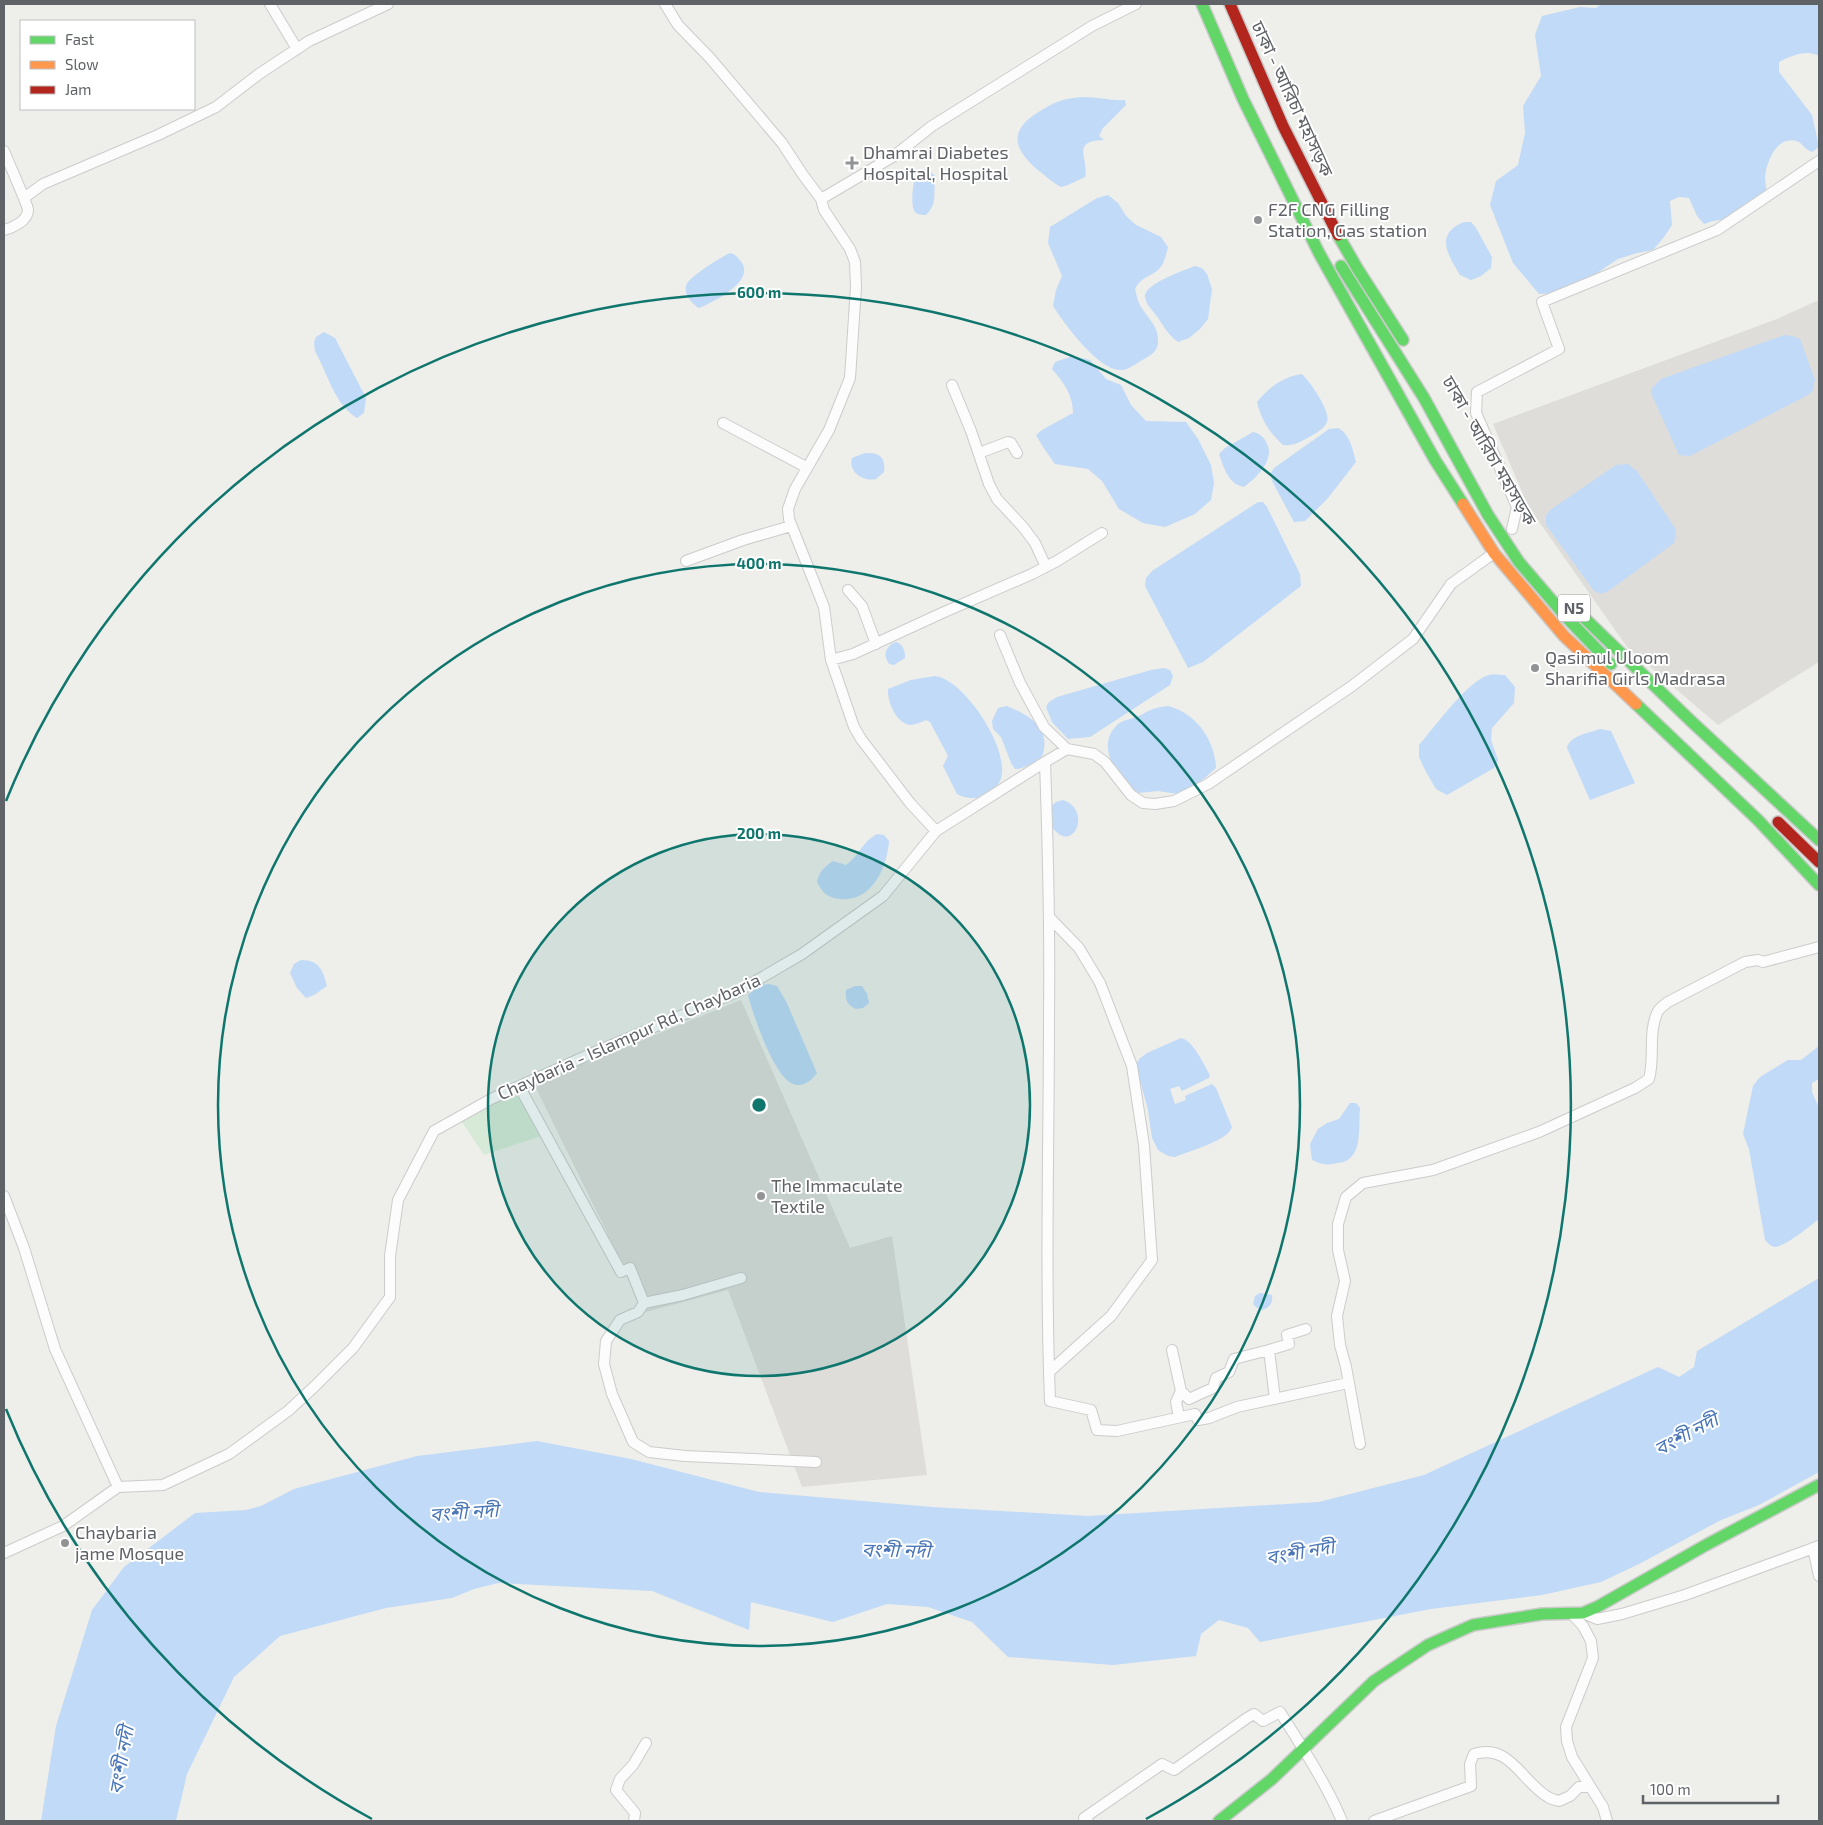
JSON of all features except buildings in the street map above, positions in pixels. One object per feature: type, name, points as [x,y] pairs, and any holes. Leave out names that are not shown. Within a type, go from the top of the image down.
[{"type":"main road","name":"N5","points":[[1202,4],[1243,100],[1319,253],[1434,460],[1494,554],[1564,636],[1758,820],[1819,885]]},
{"type":"main road","name":"ঢাকা - আরিচা মহাসড়ক","points":[[1230,4],[1303,167],[1338,236],[1410,351]]},
{"type":"main road","points":[[1255,98],[1323,236]]},
{"type":"main road","name":"N5","points":[[1337,260],[1424,398],[1488,515],[1519,562],[1567,618],[1613,666],[1697,746]]},
{"type":"main road","name":"ঢাকা - আরিচা মহাসড়ক","points":[[1503,515],[1515,533]]},
{"type":"main road","name":"N5","points":[[1569,602],[1692,722],[1819,840]]},
{"type":"main road","points":[[1769,814],[1819,862]]},
{"type":"main road","points":[[1219,1821],[1272,1780],[1374,1681],[1428,1645],[1466,1628],[1497,1620],[1542,1614],[1578,1613],[1597,1607],[1819,1484]]},
{"type":"street","points":[[270,4],[296,49]]},
{"type":"street","points":[[24,198],[43,184],[216,107],[259,74],[309,41],[388,4]]},
{"type":"street","points":[[665,4],[678,25],[710,58],[782,143],[821,199],[824,210],[850,249],[855,262],[856,287],[850,378],[828,430],[795,489],[788,510],[791,526],[824,607],[832,660],[854,727],[860,739],[910,803],[936,831]]},
{"type":"street","points":[[821,199],[894,156],[932,126],[1092,26],[1136,4]]},
{"type":"street","points":[[4,151],[28,211],[25,217],[4,230]]},
{"type":"street","points":[[1515,533],[1517,506],[1476,413],[1477,392],[1559,349],[1542,302],[1717,230],[1819,161]]},
{"type":"street","points":[[952,385],[972,431],[991,489],[997,499],[1023,526],[1046,566]]},
{"type":"street","points":[[724,423],[806,467]]},
{"type":"street","points":[[979,453],[1008,442],[1012,443],[1017,453]]},
{"type":"street","points":[[686,561],[743,540],[791,526]]},
{"type":"street","points":[[832,660],[853,654],[876,644],[1046,566],[1102,533]]},
{"type":"street","points":[[1000,635],[1030,702],[1044,726],[1067,749],[1094,754],[1105,762],[1131,795],[1143,803],[1155,804],[1174,801],[1208,784],[1352,686],[1413,639],[1451,584],[1494,554]]},
{"type":"street","points":[[848,590],[862,606],[876,644]]},
{"type":"street","name":"Chaybaria - Islampur Rd, Chaybaria","points":[[118,1487],[162,1485],[228,1454],[288,1410],[353,1348],[390,1297],[390,1256],[398,1200],[434,1131],[491,1098],[588,1054],[737,992],[802,954],[882,896],[936,831],[1067,749]]},
{"type":"street","points":[[1045,762],[1049,917],[1050,1401],[1091,1410],[1097,1430],[1117,1431],[1195,1414],[1198,1420],[1209,1418],[1237,1407],[1348,1383]]},
{"type":"street","points":[[1049,917],[1079,948],[1100,983],[1132,1066],[1144,1145],[1152,1260],[1111,1316],[1049,1372]]},
{"type":"street","points":[[1360,1444],[1340,1345],[1337,1316],[1346,1281],[1338,1250],[1338,1224],[1346,1197],[1363,1183],[1433,1170],[1539,1132],[1636,1088],[1650,1079],[1653,1066],[1652,1036],[1657,1011],[1668,1002],[1745,962],[1758,960],[1764,962],[1819,947]]},
{"type":"street","points":[[519,1086],[621,1272],[630,1268],[644,1303]]},
{"type":"street","points":[[4,1196],[24,1248],[55,1349],[118,1487],[63,1526],[4,1553]]},
{"type":"street","points":[[741,1278],[683,1295],[644,1303],[638,1312],[620,1320],[606,1341],[604,1364],[612,1394],[633,1442],[649,1452],[685,1456],[816,1462]]},
{"type":"street","points":[[1172,1350],[1181,1391],[1189,1399],[1213,1388],[1216,1378],[1229,1372],[1234,1360],[1289,1344],[1287,1335],[1306,1328]]},
{"type":"street","points":[[1269,1350],[1275,1399]]},
{"type":"street","points":[[1179,1417],[1176,1402],[1181,1391]]},
{"type":"street","points":[[1578,1613],[1597,1619],[1622,1614],[1685,1596],[1816,1547],[1819,1576]]},
{"type":"street","points":[[1578,1613],[1591,1641],[1593,1658],[1566,1727],[1567,1741],[1572,1757],[1603,1807],[1607,1821]]},
{"type":"street","points":[[1088,1821],[1084,1818],[1162,1764],[1174,1770],[1254,1714],[1262,1721],[1280,1712],[1304,1750],[1342,1821]]},
{"type":"street","points":[[634,1821],[635,1813],[616,1790],[620,1778],[634,1765],[646,1743]]},
{"type":"street","points":[[1374,1821],[1470,1786],[1470,1764],[1474,1754],[1484,1751],[1500,1754],[1547,1796],[1559,1801],[1570,1796],[1579,1787],[1590,1786]]},
{"type":"shaded area","points":[[1819,300],[1819,662],[1718,725],[1627,647],[1528,506],[1493,424],[1777,319]]},
{"type":"shaded area","points":[[741,1000],[850,1248],[892,1236],[927,1475],[802,1487],[728,1290],[646,1312],[534,1084]]},
{"type":"green space","points":[[517,1093],[541,1136],[484,1155],[460,1119]]},
{"type":"water","points":[[1601,4],[1819,4],[1819,56],[1804,53],[1788,58],[1779,62],[1779,72],[1812,115],[1819,147],[1812,152],[1799,142],[1785,141],[1775,150],[1768,163],[1765,178],[1767,192],[1727,219],[1704,224],[1697,216],[1689,198],[1679,197],[1670,201],[1672,225],[1653,250],[1618,259],[1591,277],[1554,293],[1539,294],[1513,263],[1490,205],[1496,181],[1518,165],[1525,133],[1523,106],[1541,76],[1535,35],[1542,16],[1580,7],[1596,8]]},
{"type":"water","points":[[1084,97],[1125,100],[1126,105],[1103,128],[1099,136],[1104,140],[1094,141],[1084,147],[1085,177],[1061,187],[1039,171],[1024,156],[1018,142],[1018,134],[1027,120],[1049,106],[1059,101]]},
{"type":"water","points":[[921,169],[929,170],[936,177],[934,201],[926,215],[920,215],[913,209],[912,194],[914,183],[916,175]]},
{"type":"water","points":[[1108,195],[1118,203],[1126,216],[1136,225],[1161,237],[1168,247],[1160,268],[1142,280],[1135,289],[1139,303],[1156,329],[1157,347],[1150,356],[1123,370],[1111,368],[1092,354],[1073,334],[1053,306],[1056,290],[1062,276],[1048,243],[1050,227],[1097,198]]},
{"type":"water","points":[[1464,222],[1471,222],[1476,228],[1492,257],[1491,268],[1481,276],[1471,280],[1460,275],[1451,260],[1446,245],[1449,233]]},
{"type":"water","points":[[730,253],[735,255],[742,263],[744,270],[742,277],[737,284],[722,296],[699,308],[690,300],[686,293],[688,282],[708,266]]},
{"type":"water","points":[[1195,266],[1202,268],[1207,274],[1212,289],[1208,319],[1189,338],[1178,342],[1168,333],[1149,306],[1145,295],[1152,286]]},
{"type":"water","points":[[324,332],[335,338],[366,398],[364,413],[357,418],[349,412],[337,397],[315,351],[314,342],[316,337]]},
{"type":"water","points":[[1784,335],[1800,339],[1815,380],[1813,390],[1808,395],[1690,456],[1679,455],[1651,393],[1652,388],[1661,379]]},
{"type":"water","points":[[1073,356],[1090,360],[1106,379],[1121,385],[1131,405],[1146,421],[1186,422],[1198,439],[1211,465],[1214,483],[1211,500],[1195,514],[1165,527],[1143,523],[1119,509],[1102,481],[1088,469],[1055,464],[1036,435],[1073,413],[1067,389],[1052,369],[1055,362]]},
{"type":"water","points":[[1302,374],[1323,404],[1327,422],[1319,431],[1303,441],[1283,445],[1267,426],[1257,402],[1277,383],[1289,377]]},
{"type":"water","points":[[1338,428],[1348,438],[1356,462],[1328,498],[1305,521],[1294,522],[1272,481],[1271,473],[1274,468],[1329,429]]},
{"type":"water","points":[[1253,432],[1265,439],[1269,450],[1266,462],[1259,474],[1244,487],[1230,479],[1219,454],[1225,448]]},
{"type":"water","points":[[865,453],[874,453],[883,459],[884,472],[876,479],[866,479],[854,472],[852,468],[852,458]]},
{"type":"water","points":[[1628,464],[1637,471],[1675,528],[1676,536],[1674,543],[1602,594],[1594,591],[1546,525],[1546,516],[1550,510],[1616,465]]},
{"type":"water","points":[[1258,502],[1263,502],[1267,507],[1300,574],[1301,586],[1203,662],[1188,668],[1145,586],[1146,578],[1152,571]]},
{"type":"water","points":[[897,642],[904,649],[905,658],[894,665],[889,664],[886,658],[887,650],[893,643]]},
{"type":"water","points":[[1164,668],[1170,670],[1173,676],[1170,685],[1090,737],[1068,739],[1052,722],[1046,707],[1049,702],[1057,697]]},
{"type":"water","points":[[1489,675],[1505,675],[1515,687],[1514,703],[1492,728],[1491,740],[1498,760],[1494,768],[1447,795],[1436,789],[1425,770],[1419,757],[1419,745],[1461,695],[1471,686]]},
{"type":"water","points":[[935,676],[947,680],[972,703],[993,736],[1002,768],[1000,781],[993,790],[980,797],[970,798],[957,794],[943,766],[948,756],[930,722],[926,720],[910,725],[901,720],[893,711],[888,689],[911,680]]},
{"type":"water","points":[[1007,706],[1028,717],[1043,733],[1044,752],[1041,758],[1027,766],[1015,769],[1001,737],[993,729],[992,721],[998,708]]},
{"type":"water","points":[[1168,706],[1187,715],[1202,729],[1212,747],[1216,768],[1193,788],[1178,794],[1158,791],[1138,793],[1123,779],[1112,762],[1108,743],[1111,734],[1117,725],[1122,722],[1153,709]]},
{"type":"water","points":[[1600,729],[1611,731],[1635,783],[1590,800],[1567,748],[1575,738]]},
{"type":"water","points":[[1063,800],[1072,805],[1077,813],[1078,821],[1077,828],[1073,834],[1067,836],[1060,835],[1052,827],[1051,806]]},
{"type":"water","points":[[877,834],[884,835],[889,841],[885,862],[876,881],[861,895],[851,898],[840,899],[826,894],[817,882],[822,870],[833,861],[846,865]]},
{"type":"water","points":[[301,960],[313,962],[320,967],[327,986],[306,998],[297,988],[290,973],[294,964]]},
{"type":"water","points":[[769,984],[777,986],[786,1001],[817,1073],[812,1079],[802,1085],[791,1083],[777,1068],[754,1016],[748,995],[760,985]]},
{"type":"water","points":[[855,986],[862,986],[867,994],[869,1003],[863,1008],[856,1009],[846,999],[846,990]]},
{"type":"water","points":[[1181,1038],[1190,1043],[1194,1048],[1210,1075],[1209,1078],[1182,1091],[1179,1086],[1170,1089],[1175,1104],[1186,1100],[1185,1096],[1212,1084],[1216,1088],[1232,1127],[1229,1132],[1216,1141],[1175,1157],[1168,1156],[1158,1150],[1152,1138],[1148,1110],[1136,1066],[1139,1059],[1147,1053]]},
{"type":"water","points":[[1819,1046],[1819,1079],[1812,1083],[1812,1092],[1819,1108],[1819,1219],[1791,1240],[1774,1247],[1765,1240],[1749,1149],[1743,1134],[1753,1086],[1760,1077],[1788,1060],[1801,1060]]},
{"type":"water","points":[[1350,1103],[1356,1103],[1360,1108],[1358,1142],[1352,1156],[1346,1161],[1330,1164],[1322,1164],[1312,1160],[1310,1144],[1318,1129],[1327,1123],[1339,1119]]},
{"type":"water","name":"বংশী নদী","points":[[1819,1278],[1819,1472],[1759,1505],[1721,1520],[1601,1582],[1542,1595],[1431,1609],[1260,1642],[1248,1628],[1219,1620],[1201,1634],[1196,1656],[1113,1665],[1008,1657],[972,1622],[928,1607],[887,1604],[833,1622],[751,1602],[749,1630],[652,1591],[498,1583],[474,1589],[452,1598],[386,1608],[280,1636],[234,1677],[187,1774],[176,1821],[41,1821],[56,1726],[92,1610],[124,1567],[195,1513],[246,1510],[261,1506],[294,1489],[417,1456],[537,1441],[631,1459],[759,1492],[932,1507],[1088,1516],[1319,1502],[1424,1475],[1658,1367],[1679,1377],[1694,1367],[1697,1351]]},
{"type":"water","points":[[1260,1293],[1272,1295],[1268,1308],[1263,1310],[1253,1304],[1255,1296]]},
{"type":"traffic: fast","points":[[1202,4],[1243,99],[1319,253],[1435,460],[1463,504]]},
{"type":"traffic: fast","points":[[1338,235],[1403,340]]},
{"type":"traffic: fast","points":[[1341,266],[1424,398],[1488,515],[1519,562],[1567,618],[1611,664]]},
{"type":"traffic: fast","points":[[1575,609],[1692,722],[1819,840]]},
{"type":"traffic: fast","points":[[1636,704],[1758,820],[1819,885]]},
{"type":"traffic: fast","points":[[1219,1821],[1272,1779],[1374,1681],[1428,1645],[1473,1625],[1542,1614],[1583,1613],[1819,1485]]},
{"type":"traffic: slow","points":[[1463,504],[1494,553],[1564,636],[1636,704]]},
{"type":"traffic: jam","points":[[1230,4],[1283,126],[1338,235]]},
{"type":"traffic: jam","points":[[1778,822],[1819,862]]},
{"type":"place","name":"Dhamrai Diabetes Hospital, Hospital","points":[[852,163]]},
{"type":"place","name":"F2F CNG Filling Station, Gas station","points":[[1258,220]]},
{"type":"place","name":"Qasimul Uloom Sharifia Girls Madrasa","points":[[1535,668]]},
{"type":"place","name":"The Immaculate Textile","points":[[761,1196]]},
{"type":"place","name":"Chaybaria jame Mosque","points":[[65,1543]]}]
